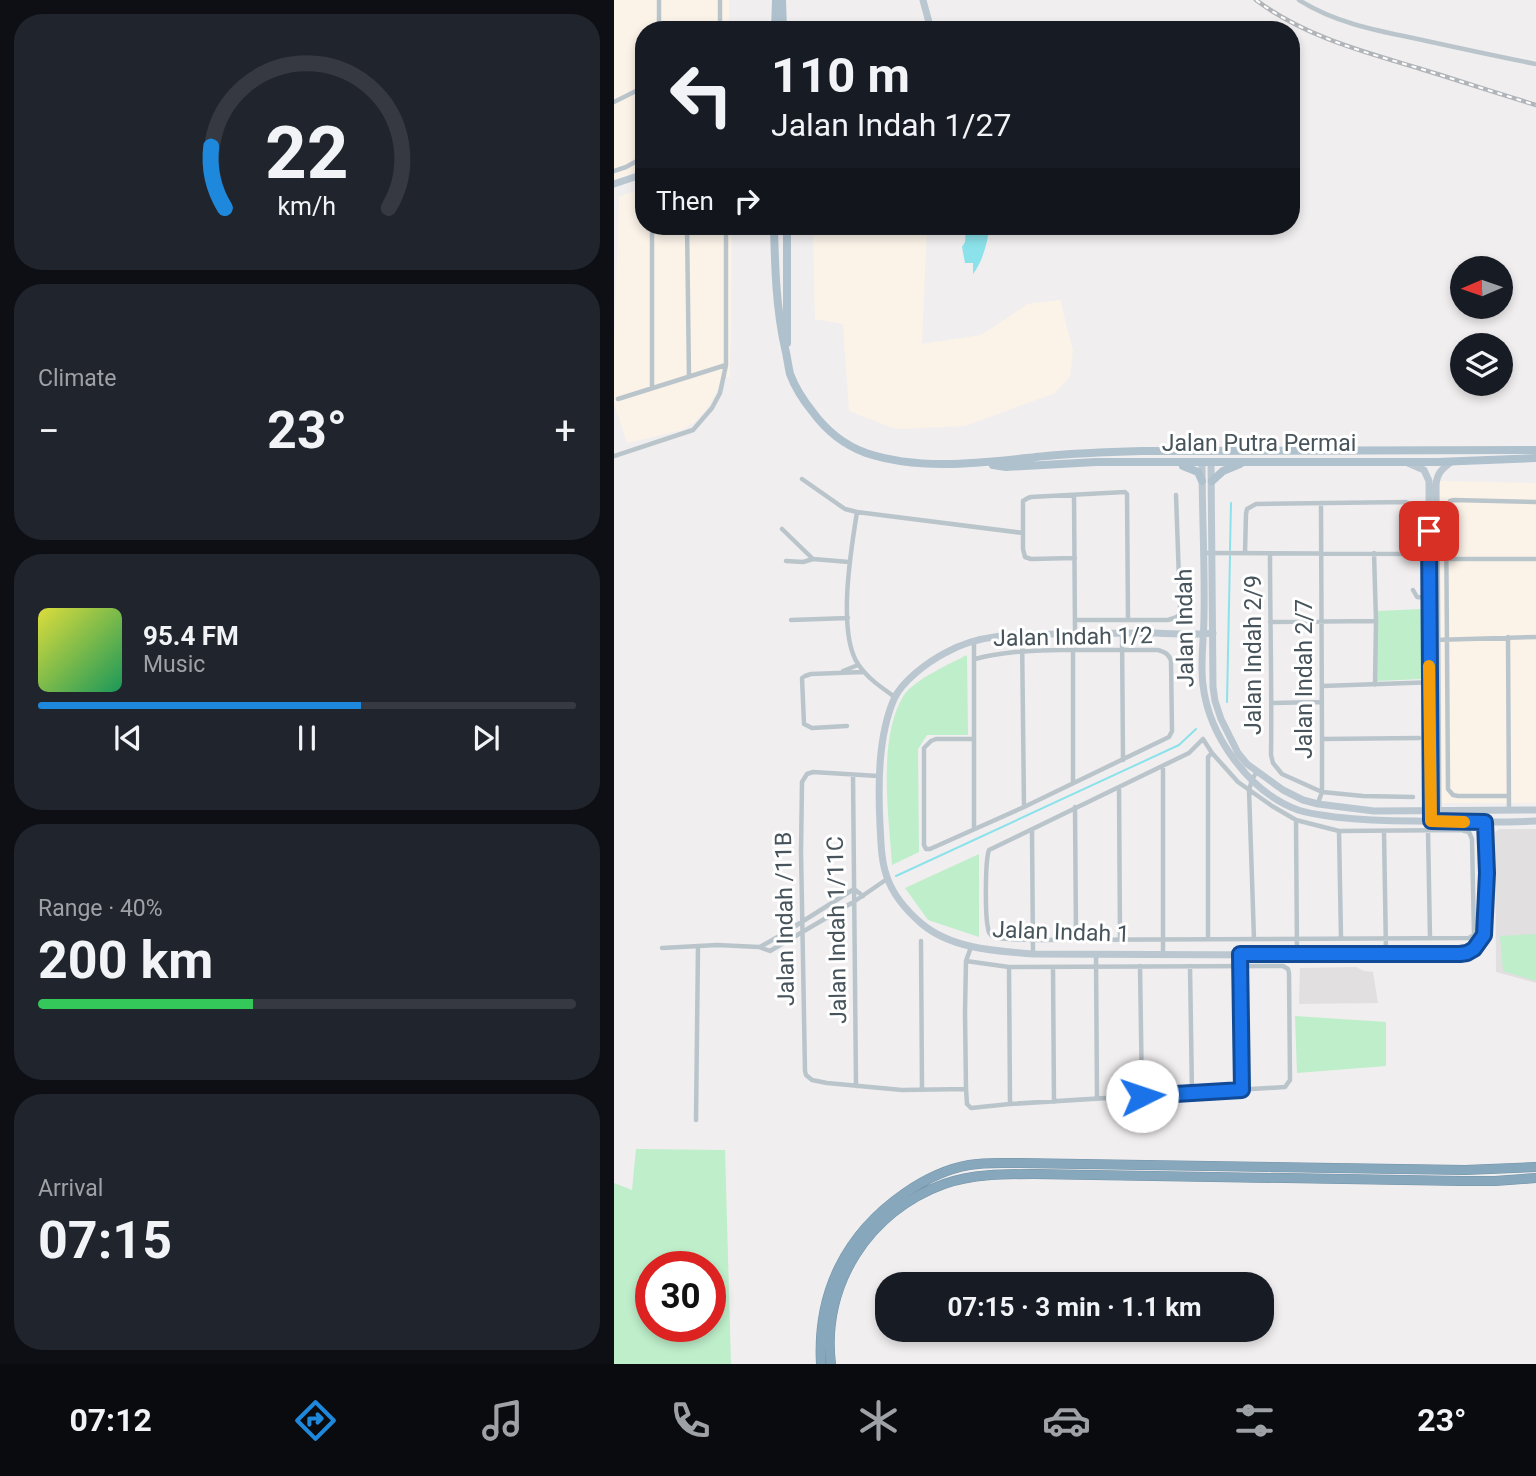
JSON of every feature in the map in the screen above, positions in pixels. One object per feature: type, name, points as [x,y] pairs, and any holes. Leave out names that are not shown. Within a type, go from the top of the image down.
[{"type":"highway","points":[[821,1364],[821,1326],[828,1293],[853,1243],[879,1213],[915,1187],[949,1171],[970,1165],[1018,1163],[1465,1170],[1536,1167]]},
{"type":"highway","points":[[831,1364],[829,1332],[834,1300],[839,1284],[858,1250],[898,1207],[921,1193],[946,1183],[1011,1174],[1463,1181],[1536,1178]]},
{"type":"main road","points":[[775,21],[776,0]]},
{"type":"main road","points":[[782,0],[783,21]]},
{"type":"main road","points":[[774,235],[779,323],[786,353]]},
{"type":"main road","points":[[786,353],[787,235]]},
{"type":"main road","name":"Jalan Putra Permai","points":[[786,353],[790,372],[804,401],[834,435],[864,452],[906,462],[983,463],[1082,453],[1172,451],[1536,450]]},
{"type":"main road","points":[[1172,451],[1207,461],[1211,454],[1231,454],[1236,451]]},
{"type":"main road","name":"Jalan Putra Permai","points":[[983,463],[1006,467],[1096,462],[1403,462],[1536,458]]},
{"type":"main road","points":[[1169,463],[1194,470],[1207,481],[1223,471],[1249,461]]},
{"type":"street","points":[[659,0],[659,21]]},
{"type":"street","points":[[720,0],[721,21]]},
{"type":"street","points":[[923,0],[929,21]]},
{"type":"street","points":[[1299,0],[1339,20],[1370,29],[1536,64]]},
{"type":"street","points":[[614,102],[635,92]]},
{"type":"street","points":[[614,170],[635,162]]},
{"type":"street","points":[[614,184],[635,177]]},
{"type":"street","points":[[652,235],[652,388]]},
{"type":"street","points":[[688,235],[689,377]]},
{"type":"street","points":[[614,456],[693,430],[712,408],[720,393],[726,365],[726,235]]},
{"type":"street","points":[[618,399],[726,365]]},
{"type":"street","name":"Jalan Indah","points":[[1207,461],[1213,687],[1215,701],[1228,735],[1248,764],[1283,790],[1318,804],[1374,811],[1536,810]]},
{"type":"street","points":[[1433,640],[1430,598],[1437,475],[1452,461]]},
{"type":"street","points":[[1403,462],[1427,473],[1429,481],[1433,554],[1434,822]]},
{"type":"street","points":[[802,479],[845,509],[857,512],[1023,533]]},
{"type":"street","points":[[1075,558],[1028,559],[1023,549],[1023,501],[1028,498],[1123,491],[1127,494],[1128,620]]},
{"type":"street","points":[[1074,495],[1075,633]]},
{"type":"street","points":[[1075,620],[1177,618],[1180,613],[1176,495]]},
{"type":"street","points":[[1509,796],[1458,796],[1450,793],[1448,785],[1447,504],[1454,500],[1536,502]]},
{"type":"street","points":[[1245,554],[1246,514],[1251,506],[1273,503],[1412,503],[1419,514],[1418,554]]},
{"type":"street","name":"Jalan Indah 2/7","points":[[1318,804],[1322,792],[1321,503]]},
{"type":"street","points":[[857,512],[849,562],[848,618],[851,649],[864,672],[895,697]]},
{"type":"street","points":[[782,529],[814,559]]},
{"type":"street","points":[[1208,553],[1433,554],[1446,558],[1536,559]]},
{"type":"street","name":"Jalan Indah","points":[[1208,553],[1202,682],[1215,726],[1226,748],[1239,768],[1252,780],[1285,804],[1308,813],[1365,820],[1536,821]]},
{"type":"street","points":[[1374,553],[1375,685]]},
{"type":"street","name":"Jalan Indah 2/9","points":[[1270,554],[1271,755],[1273,763],[1282,774],[1322,792]]},
{"type":"street","points":[[786,561],[803,562],[814,559],[849,562]]},
{"type":"street","points":[[1413,590],[1417,597],[1430,598]]},
{"type":"street","points":[[791,620],[848,618]]},
{"type":"street","points":[[1270,622],[1376,621]]},
{"type":"street","points":[[974,739],[936,739],[924,748],[926,849],[1123,760],[1122,633]]},
{"type":"street","name":"Jalan Indah 1","points":[[1213,633],[1022,634],[974,640],[923,667],[895,697],[887,721],[878,776],[881,842],[887,879],[901,902],[925,926],[946,938],[971,947],[999,951],[1033,954],[1467,953],[1474,949],[1484,935],[1487,873],[1485,811]]},
{"type":"street","points":[[1022,634],[1024,807]]},
{"type":"street","points":[[1508,637],[1509,811]]},
{"type":"street","points":[[1433,640],[1536,637]]},
{"type":"street","points":[[974,640],[974,829]]},
{"type":"street","name":"Jalan Indah 1/2","points":[[975,659],[1022,651],[1121,649],[1158,650],[1169,656],[1172,731],[1169,737],[1123,760]]},
{"type":"street","points":[[1073,650],[1073,783]]},
{"type":"street","points":[[839,673],[858,665]]},
{"type":"street","points":[[847,726],[806,726],[802,720],[802,678],[807,674],[864,672]]},
{"type":"street","points":[[1322,686],[1433,682]]},
{"type":"street","points":[[1272,703],[1322,702]]},
{"type":"street","points":[[1322,739],[1419,738]]},
{"type":"street","points":[[1201,740],[1205,741],[1238,782],[1296,820],[1339,831],[1465,831],[1472,839],[1475,934],[1463,938],[1033,940],[995,937],[990,934],[987,927],[989,849],[1163,766],[1189,753],[1201,740]]},
{"type":"street","points":[[1208,939],[1208,757],[1212,752]]},
{"type":"street","points":[[1163,766],[1163,953]]},
{"type":"street","points":[[1254,939],[1249,790],[1257,771]]},
{"type":"street","name":"Jalan Indah /11B","points":[[853,775],[813,772],[807,774],[802,782],[801,852],[805,1071],[809,1078],[816,1082],[856,1086]]},
{"type":"street","points":[[853,775],[878,776]]},
{"type":"street","name":"Jalan Indah 1/11C","points":[[853,775],[856,1086]]},
{"type":"street","points":[[1119,787],[1120,939]]},
{"type":"street","points":[[1322,792],[1413,797]]},
{"type":"street","points":[[1075,807],[1076,939]]},
{"type":"street","points":[[1296,820],[1297,955]]},
{"type":"street","points":[[1032,830],[1033,954]]},
{"type":"street","points":[[1339,831],[1341,939]]},
{"type":"street","points":[[1384,831],[1386,953]]},
{"type":"street","points":[[1428,831],[1430,938]]},
{"type":"street","points":[[662,948],[759,947],[770,951],[887,879]]},
{"type":"street","points":[[759,947],[854,889],[863,896]]},
{"type":"street","points":[[921,941],[922,1090]]},
{"type":"street","points":[[696,1120],[698,946]]},
{"type":"street","points":[[966,961],[1009,967],[1053,968],[1283,966],[1288,970],[1291,1080],[1285,1087],[971,1108],[967,1104],[966,1089],[966,961],[971,947]]},
{"type":"street","points":[[1096,954],[1097,1099]]},
{"type":"street","points":[[1240,954],[1242,1090]]},
{"type":"street","points":[[1140,966],[1142,1096]]},
{"type":"street","points":[[1190,966],[1192,1093]]},
{"type":"street","points":[[1009,967],[1010,1104]]},
{"type":"street","points":[[1053,968],[1054,1102]]},
{"type":"street","points":[[856,1086],[902,1090],[966,1089]]},
{"type":"shaded area","points":[[614,0],[729,0],[729,21],[635,21],[635,172],[614,180]]},
{"type":"shaded area","points":[[635,191],[635,235],[732,235],[730,377],[722,377],[715,395],[695,422],[682,430],[627,443],[614,404],[619,197]]},
{"type":"shaded area","points":[[813,235],[927,235],[922,344],[981,335],[1028,304],[1060,300],[1073,351],[1070,376],[1055,393],[965,426],[896,429],[849,411],[843,324],[815,319]]},
{"type":"shaded area","points":[[1440,481],[1536,483],[1536,803],[1442,803]]},
{"type":"shaded area","points":[[1499,829],[1536,829],[1536,983],[1496,972],[1495,832]]},
{"type":"shaded area","points":[[1356,967],[1373,972],[1378,1003],[1299,1004],[1300,968]]},
{"type":"green space","points":[[1422,609],[1422,679],[1377,681],[1377,611]]},
{"type":"green space","points":[[967,655],[968,735],[927,735],[918,749],[919,852],[892,865],[887,778],[890,733],[896,713],[909,689],[933,672]]},
{"type":"green space","points":[[979,854],[979,937],[928,920],[905,888]]},
{"type":"green space","points":[[1536,934],[1536,981],[1503,971],[1500,936]]},
{"type":"green space","points":[[1295,1016],[1386,1022],[1386,1066],[1297,1073]]},
{"type":"green space","points":[[636,1149],[725,1150],[731,1364],[614,1364],[614,1183],[632,1190]]},
{"type":"water","points":[[965,235],[988,235],[982,258],[973,274],[973,263],[965,263],[962,247]]},
{"type":"waterway","points":[[1230,550],[1231,503]]},
{"type":"waterway","points":[[1227,702],[1230,556]]},
{"type":"waterway","points":[[896,876],[1179,745],[1196,729]]},
{"type":"railway","points":[[1256,0],[1290,21]]},
{"type":"railway","points":[[1300,26],[1375,55],[1536,105]]},
{"type":"slow traffic","points":[[1429,666],[1431,821],[1464,822]]},
{"type":"route","points":[[1142,1096],[1242,1090],[1240,954],[1460,954],[1474,949],[1484,935],[1487,873],[1485,822],[1431,821],[1429,531]]}]
